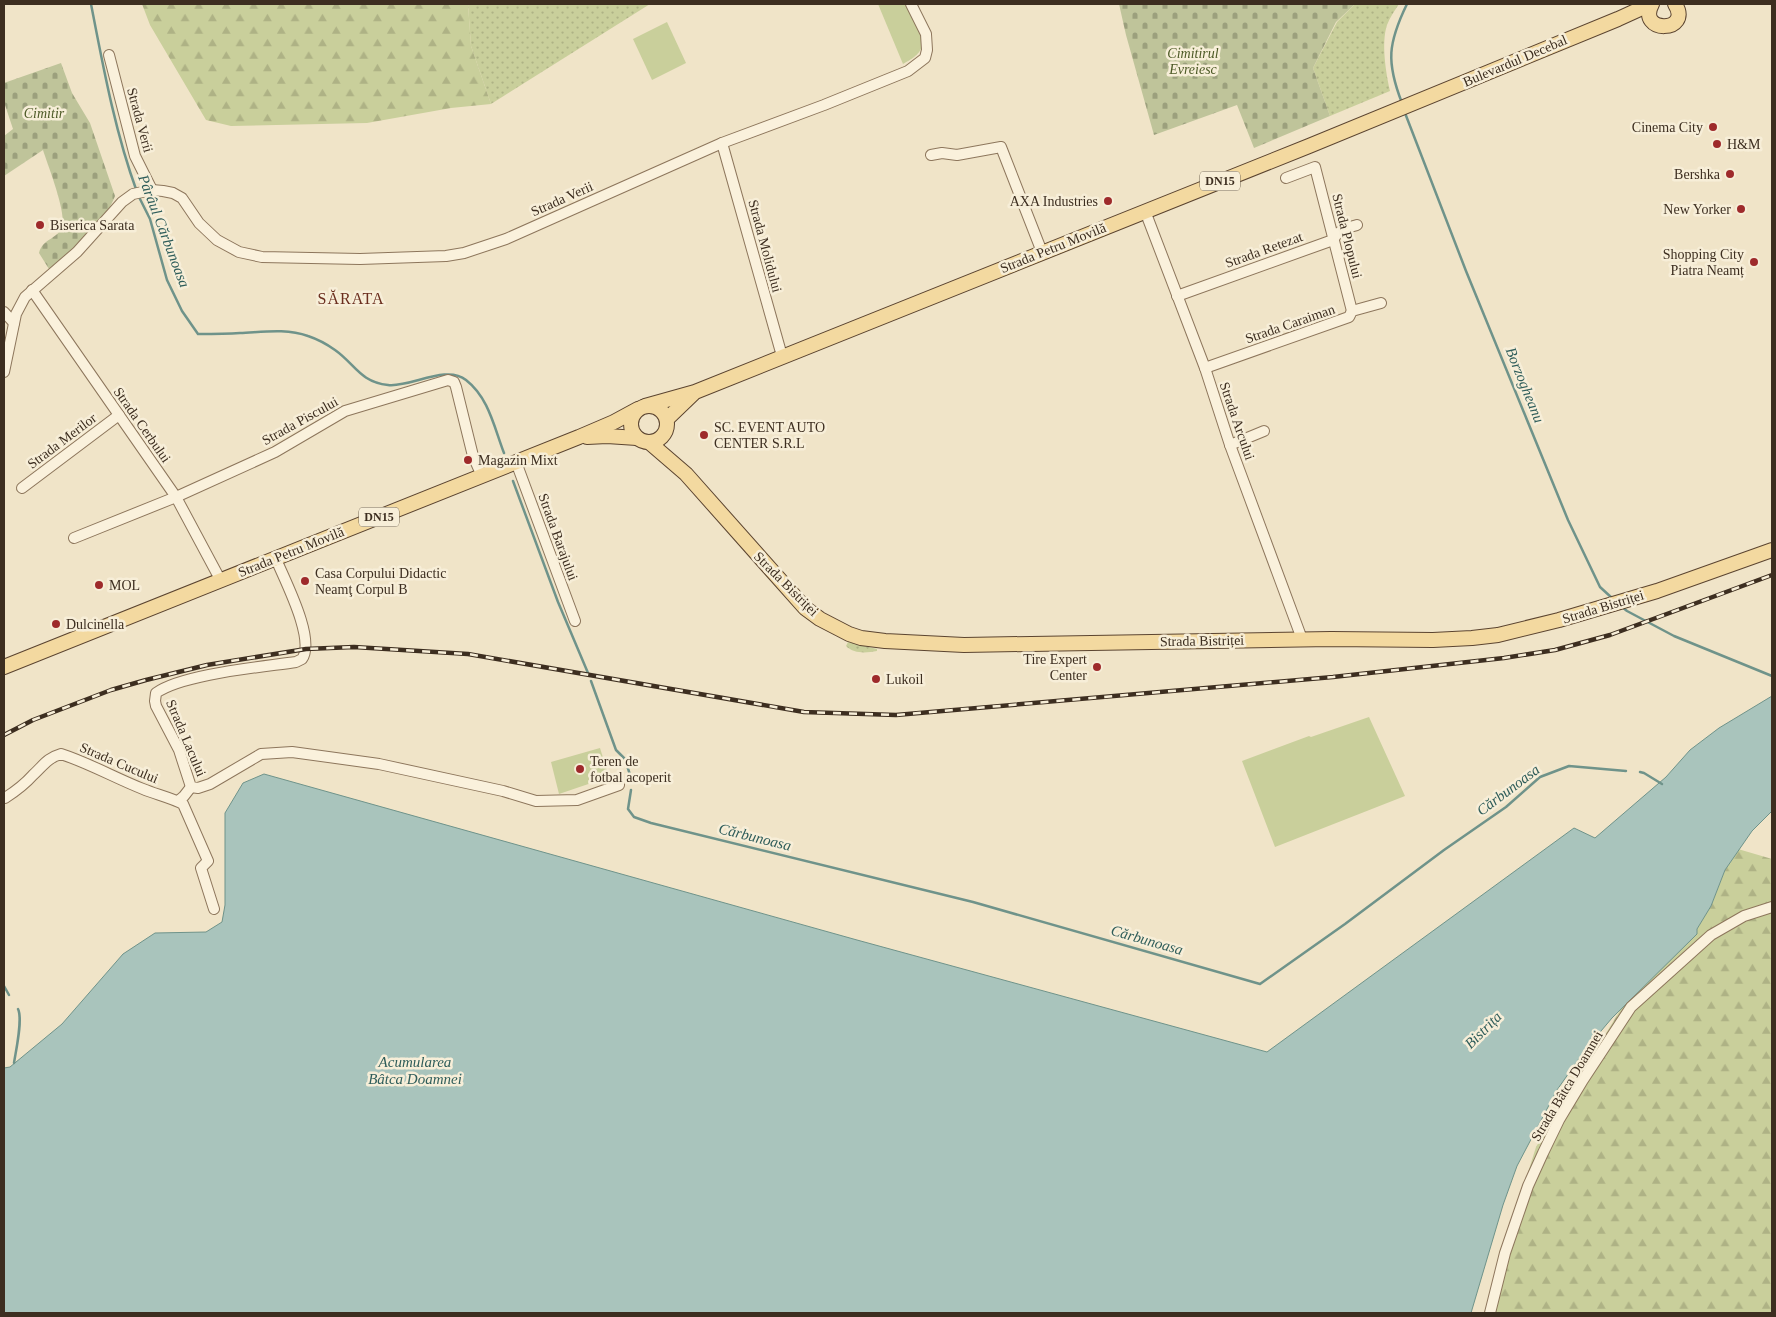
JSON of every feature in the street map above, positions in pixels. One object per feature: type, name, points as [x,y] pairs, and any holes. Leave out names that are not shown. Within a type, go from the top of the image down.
[{"type":"main road","name":"Bulevardul Decebal","points":[[1411,104],[1652,4]]},
{"type":"main road","name":"DN15","points":[[1652,4],[1649,15],[1655,24],[1661,27],[1670,26],[1677,19],[1679,7]]},
{"type":"main road","name":"Bulevardul Decebal","points":[[1618,19],[1637,20],[1655,24]]},
{"type":"main road","name":"Strada Petru Movilă","points":[[4,667],[579,437],[614,422],[642,407],[695,392],[1411,104]]},
{"type":"main road","name":"Strada Petru Movilă","points":[[666,426],[695,392]]},
{"type":"main road","points":[[643,440],[633,434],[630,424],[634,413],[642,407],[656,407],[664,414],[666,426]]},
{"type":"main road","name":"DN15","points":[[643,440],[659,440],[666,426]]},
{"type":"main road","name":"Strada Bistriței","points":[[666,426],[672,451],[686,474]]},
{"type":"main road","name":"Strada Petru Movilă","points":[[579,437],[607,436],[643,440]]},
{"type":"main road","name":"Strada Bistriței","points":[[643,440],[686,474],[806,608],[820,619],[849,634],[861,638],[885,641],[964,645],[1472,638],[1531,628],[1604,607],[1772,550]]},
{"type":"street","name":"Strada Verii","points":[[109,55],[143,192],[163,191],[182,198],[206,232],[230,248],[249,255],[262,257],[360,259],[446,256],[464,253],[506,239],[722,143],[880,84],[908,71],[925,58],[928,41],[911,4]]},
{"type":"street","name":"Strada Molidului","points":[[722,143],[782,356]]},
{"type":"street","points":[[931,155],[942,153],[957,155],[1001,147],[1042,252]]},
{"type":"street","name":"Strada Plopului","points":[[1286,178],[1315,167],[1352,311]]},
{"type":"street","points":[[4,372],[14,323],[20,305],[32,290],[77,252],[122,202],[143,192]]},
{"type":"street","name":"Strada Arcului","points":[[1145,211],[1302,639]]},
{"type":"street","name":"Strada Retezat","points":[[1177,296],[1333,240],[1341,230],[1358,225]]},
{"type":"street","name":"Strada Cerbului","points":[[32,290],[176,497],[221,581]]},
{"type":"street","name":"Strada Caraiman","points":[[1204,368],[1349,317],[1352,311],[1381,303]]},
{"type":"street","points":[[4,312],[14,323]]},
{"type":"street","name":"Strada Piscului","points":[[74,538],[176,497],[275,452],[345,410],[448,380],[454,382],[456,387],[473,456],[482,476]]},
{"type":"street","name":"Strada Merilor","points":[[22,488],[119,415]]},
{"type":"street","points":[[1230,445],[1264,431]]},
{"type":"street","name":"Strada Barajului","points":[[516,462],[575,620]]},
{"type":"street","name":"Strada Lacului","points":[[276,559],[304,630],[306,649],[302,659],[296,662],[196,678],[164,687],[156,693],[156,706],[179,750],[191,787],[198,788],[210,784],[261,754],[292,752],[379,764],[503,791],[536,801],[577,800],[619,785]]},
{"type":"street","name":"Strada Cucului","points":[[5,798],[23,785],[44,762],[52,756],[61,754],[166,799],[178,801]]},
{"type":"street","points":[[191,787],[178,801],[183,804],[208,861],[201,868],[214,910]]},
{"type":"street","name":"Strada Bâtca Doamnei","points":[[1490,1313],[1505,1253],[1528,1186],[1564,1112],[1631,1007],[1711,935],[1744,916],[1772,907]]},
{"type":"green space","points":[[142,4],[468,4],[471,46],[491,104],[451,108],[367,123],[231,126],[206,120],[150,25]]},
{"type":"green space","points":[[468,4],[650,4],[491,104],[471,46]]},
{"type":"green space","points":[[878,4],[905,4],[924,40],[917,55],[903,64]]},
{"type":"green space","name":"Cimitirul Evreiesc","points":[[1119,4],[1355,4],[1336,22],[1313,68],[1330,116],[1254,148],[1237,105],[1154,135]]},
{"type":"green space","points":[[1355,4],[1399,4],[1387,25],[1384,40],[1390,91],[1330,116],[1313,68],[1337,22]]},
{"type":"green space","points":[[667,22],[686,63],[652,80],[633,39]]},
{"type":"green space","name":"Cimitir","points":[[61,63],[72,93],[90,123],[115,196],[96,227],[49,269],[39,253],[44,244],[57,234],[62,227],[63,220],[60,201],[43,150],[4,176],[4,136],[13,129],[4,102],[4,83]]},
{"type":"green space","points":[[848,642],[877,649],[877,651],[856,652],[846,646]]},
{"type":"green space","points":[[1369,717],[1405,796],[1275,847],[1242,761],[1309,736],[1311,737]]},
{"type":"green space","name":"Teren de fotbal acoperit","points":[[600,748],[609,777],[559,794],[551,762]]},
{"type":"green space","points":[[1738,849],[1772,859],[1772,1313],[1484,1313],[1536,1147],[1624,1004],[1697,929],[1711,906],[1725,870]]},
{"type":"water","name":"Acumularea Bâtca Doamnei","points":[[1772,696],[1772,811],[1752,831],[1725,870],[1711,906],[1697,929],[1697,934],[1612,1018],[1585,1050],[1557,1090],[1517,1166],[1503,1205],[1471,1313],[4,1313],[4,1068],[10,1067],[62,1024],[123,954],[155,933],[206,932],[222,922],[225,905],[225,813],[243,783],[264,774],[857,940],[1267,1052],[1574,828],[1595,838],[1666,777],[1690,750],[1719,728]]},
{"type":"waterway","name":"Pârâul Cărbunoasa","points":[[91,4],[116,122],[137,192]]},
{"type":"waterway","name":"Borzogheanu","points":[[1402,103],[1393,76],[1391,53],[1396,30],[1407,4]]},
{"type":"waterway","name":"Borzogheanu","points":[[1405,113],[1466,271],[1568,520],[1600,587],[1612,598]]},
{"type":"waterway","name":"Pârâul Cărbunoasa","points":[[139,197],[150,219],[167,280],[182,311],[198,334],[274,331],[300,334],[332,348],[364,376],[388,385],[397,385],[438,375],[458,376],[466,380],[480,395],[490,414],[504,453]]},
{"type":"waterway","name":"Cărbunoasa","points":[[513,481],[558,602],[588,673]]},
{"type":"waterway","name":"Borzogheanu","points":[[1622,607],[1674,636],[1772,676]]},
{"type":"waterway","name":"Cărbunoasa","points":[[591,681],[616,750],[625,759],[631,778]]},
{"type":"waterway","name":"Cărbunoasa","points":[[631,790],[628,809],[634,817],[651,823],[973,902],[1260,984],[1506,807],[1540,777],[1569,766],[1626,771]]},
{"type":"waterway","points":[[1640,772],[1662,784]]},
{"type":"waterway","points":[[4,986],[9,995]]},
{"type":"waterway","points":[[14,1063],[19,1027],[18,1009]]},
{"type":"railway","points":[[4,735],[33,720],[111,690],[146,680],[207,665],[306,649],[354,647],[468,654],[804,712],[896,715],[1333,677],[1504,658],[1555,650],[1610,635],[1772,575]]},
{"type":"place","name":"Cinema City","points":[[1713,127]]},
{"type":"place","name":"H&M","points":[[1717,144]]},
{"type":"place","name":"Bershka","points":[[1730,174]]},
{"type":"place","name":"AXA Industries","points":[[1108,201]]},
{"type":"place","name":"New Yorker","points":[[1741,209]]},
{"type":"place","name":"Biserica Sarata","points":[[40,225]]},
{"type":"place","name":"Shopping City Piatra Neamț","points":[[1754,262]]},
{"type":"place","name":"SC. EVENT AUTO CENTER S.R.L","points":[[704,435]]},
{"type":"place","name":"Magazin Mixt","points":[[468,460]]},
{"type":"place","name":"Casa Corpului Didactic Neamţ Corpul B","points":[[305,581]]},
{"type":"place","name":"MOL","points":[[99,585]]},
{"type":"place","name":"Dulcinella","points":[[56,624]]},
{"type":"place","name":"Tire Expert Center","points":[[1097,667]]},
{"type":"place","name":"Lukoil","points":[[876,679]]},
{"type":"place","name":"Teren de fotbal acoperit","points":[[580,769]]},
{"type":"district","name":"SĂRATA","points":[[351,298]]},
{"type":"water label","name":"Bistrița","points":[[1483,1030]]}]
